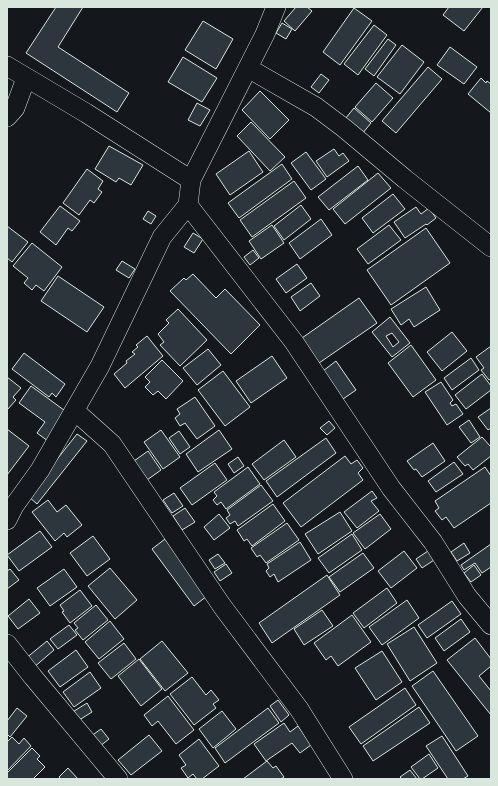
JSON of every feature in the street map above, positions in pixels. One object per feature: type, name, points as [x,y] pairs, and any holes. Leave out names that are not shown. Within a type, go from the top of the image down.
[{"type":"street","points":[[7,520],[14,506],[40,470],[100,366],[162,237],[188,205],[191,180],[265,34],[276,7]]},
{"type":"street","points":[[7,66],[86,113],[191,180]]},
{"type":"street","points":[[248,68],[316,107],[491,247]]},
{"type":"street","points":[[7,118],[15,108],[26,78]]},
{"type":"street","points":[[188,205],[294,342],[391,488],[433,542],[467,596],[491,625]]},
{"type":"street","points":[[75,411],[112,444],[222,606],[299,709],[343,779]]},
{"type":"street","points":[[7,644],[118,779]]},
{"type":"building","points":[[56,7],[83,7],[58,47],[129,93],[117,112],[26,53]]},
{"type":"building","points":[[296,7],[307,7],[312,11],[295,31],[284,21]]},
{"type":"building","points":[[449,7],[483,7],[464,31],[443,15]]},
{"type":"building","points":[[354,8],[372,21],[340,65],[323,52]]},
{"type":"building","points":[[203,21],[233,39],[216,69],[185,50]]},
{"type":"building","points":[[282,23],[292,29],[286,39],[276,33]]},
{"type":"building","points":[[374,25],[387,35],[358,75],[344,64]]},
{"type":"building","points":[[388,39],[396,45],[374,76],[365,69]]},
{"type":"building","points":[[402,45],[424,62],[400,94],[377,77]]},
{"type":"building","points":[[450,47],[477,67],[464,84],[437,65]]},
{"type":"building","points":[[183,57],[217,78],[202,102],[168,82]]},
{"type":"building","points":[[428,67],[442,79],[396,133],[382,121]]},
{"type":"building","points":[[321,74],[329,80],[319,93],[311,87]]},
{"type":"building","points":[[481,78],[486,83],[487,81],[491,84],[491,113],[468,94]]},
{"type":"building","points":[[376,83],[393,98],[372,122],[355,107]]},
{"type":"building","points":[[260,91],[289,120],[270,139],[242,110]]},
{"type":"building","points":[[197,103],[210,110],[200,126],[188,120]]},
{"type":"building","points":[[354,108],[371,123],[362,134],[345,119]]},
{"type":"building","points":[[251,122],[285,157],[270,171],[237,136]]},
{"type":"building","points":[[109,146],[143,165],[131,185],[119,178],[116,182],[95,169]]},
{"type":"building","points":[[334,149],[339,156],[343,153],[349,161],[327,177],[316,161]]},
{"type":"building","points":[[249,151],[263,172],[230,195],[216,174]]},
{"type":"building","points":[[306,152],[326,179],[311,190],[291,163]]},
{"type":"building","points":[[282,164],[292,179],[239,218],[228,203]]},
{"type":"building","points":[[358,166],[368,180],[329,210],[318,197]]},
{"type":"building","points":[[87,169],[103,181],[98,189],[102,192],[94,203],[90,200],[79,215],[63,203]]},
{"type":"building","points":[[378,173],[391,188],[345,224],[333,209]]},
{"type":"building","points":[[294,181],[306,198],[252,237],[240,220]]},
{"type":"building","points":[[393,194],[405,209],[373,233],[362,218]]},
{"type":"building","points":[[301,205],[311,219],[284,240],[274,226]]},
{"type":"building","points":[[60,206],[80,221],[72,231],[68,228],[56,245],[40,232]]},
{"type":"building","points":[[416,207],[421,214],[429,208],[436,218],[405,238],[394,222]]},
{"type":"building","points":[[148,211],[156,216],[151,224],[143,219]]},
{"type":"building","points":[[321,219],[332,235],[300,259],[289,243]]},
{"type":"building","points":[[272,225],[284,243],[261,259],[249,241]]},
{"type":"building","points":[[389,225],[401,240],[368,264],[357,249]]},
{"type":"building","points":[[7,226],[28,242],[12,262],[7,258]]},
{"type":"building","points":[[426,228],[450,263],[391,305],[367,270]]},
{"type":"building","points":[[193,233],[203,239],[194,253],[184,247]]},
{"type":"building","points":[[32,243],[62,267],[44,291],[36,285],[32,290],[24,283],[28,278],[13,266]]},
{"type":"building","points":[[253,250],[259,258],[250,265],[244,257]]},
{"type":"building","points":[[122,261],[135,269],[129,278],[116,270]]},
{"type":"building","points":[[297,264],[307,278],[286,293],[276,279]]},
{"type":"building","points":[[193,274],[216,298],[225,289],[260,325],[231,354],[170,291],[184,278],[186,280]]},
{"type":"building","points":[[58,276],[104,307],[87,332],[41,301]]},
{"type":"building","points":[[311,283],[320,296],[300,311],[291,297]]},
{"type":"building","points":[[426,287],[440,310],[414,327],[409,319],[401,325],[391,309]]},
{"type":"building","points":[[359,298],[377,323],[319,363],[302,338]]},
{"type":"building","points":[[178,309],[207,340],[180,366],[160,345],[164,342],[158,334],[169,323],[166,320]]},
{"type":"building","points":[[390,317],[410,343],[392,357],[372,332]],"holes":[[[392,333],[399,342],[393,347],[386,336]]]},
{"type":"building","points":[[452,332],[467,351],[442,371],[427,352]]},
{"type":"building","points":[[147,336],[163,356],[125,388],[114,374],[135,354],[132,352],[138,347],[136,345]]},
{"type":"building","points":[[411,345],[436,380],[413,397],[388,363]]},
{"type":"building","points":[[491,346],[491,379],[489,380],[481,370],[484,368],[476,357]]},
{"type":"building","points":[[208,349],[221,365],[197,385],[183,368]]},
{"type":"building","points":[[24,353],[65,384],[56,397],[52,393],[49,397],[12,369]]},
{"type":"building","points":[[272,356],[287,378],[251,403],[236,381]]},
{"type":"building","points":[[471,358],[479,370],[452,390],[444,378]]},
{"type":"building","points":[[162,360],[183,381],[166,399],[158,391],[153,395],[145,387],[150,382],[145,377]]},
{"type":"building","points":[[336,361],[356,390],[343,399],[323,371]]},
{"type":"building","points":[[223,371],[250,407],[225,426],[198,390]]},
{"type":"building","points":[[482,374],[491,386],[491,390],[466,409],[455,395]]},
{"type":"building","points":[[7,377],[21,388],[13,397],[16,400],[7,410]]},
{"type":"building","points":[[441,382],[453,400],[450,403],[452,406],[456,404],[463,414],[447,425],[425,392]]},
{"type":"building","points":[[31,386],[68,413],[48,441],[37,433],[45,422],[19,403]]},
{"type":"building","points":[[195,397],[215,426],[197,439],[185,423],[180,426],[175,418],[180,414],[177,409]]},
{"type":"building","points":[[491,408],[491,428],[488,430],[478,417]]},
{"type":"building","points":[[469,420],[480,437],[471,443],[459,427]]},
{"type":"building","points":[[329,421],[335,428],[327,435],[320,428]]},
{"type":"building","points":[[7,429],[29,446],[7,475]]},
{"type":"building","points":[[161,430],[180,457],[163,469],[144,442]]},
{"type":"building","points":[[219,430],[232,449],[198,472],[186,454]]},
{"type":"building","points":[[179,431],[190,447],[180,454],[169,438]]},
{"type":"building","points":[[77,434],[87,441],[37,504],[28,496]]},
{"type":"building","points":[[482,437],[491,447],[491,456],[473,470],[468,464],[465,466],[457,457]]},
{"type":"building","points":[[326,438],[336,453],[277,497],[266,481]]},
{"type":"building","points":[[284,440],[296,457],[264,480],[252,464]]},
{"type":"building","points":[[433,443],[445,461],[422,477],[407,461]]},
{"type":"building","points":[[148,451],[161,470],[147,480],[134,461]]},
{"type":"building","points":[[345,456],[351,464],[357,460],[363,468],[358,473],[363,480],[301,527],[283,503]]},
{"type":"building","points":[[238,457],[244,466],[234,473],[228,464]]},
{"type":"building","points":[[454,462],[463,474],[436,492],[428,481]]},
{"type":"building","points":[[215,463],[227,480],[192,505],[180,488]]},
{"type":"building","points":[[248,467],[260,484],[226,509],[221,502],[217,505],[213,500],[217,496],[214,492]]},
{"type":"building","points":[[485,467],[491,476],[491,503],[454,528],[446,517],[442,520],[435,511],[439,508],[435,501]]},
{"type":"building","points":[[261,485],[273,501],[238,526],[235,521],[230,524],[226,518],[230,515],[227,510]]},
{"type":"building","points":[[372,491],[377,498],[371,501],[379,511],[357,528],[344,512]]},
{"type":"building","points":[[174,493],[183,506],[172,513],[163,500]]},
{"type":"building","points":[[48,500],[57,512],[66,505],[82,525],[67,537],[64,533],[55,541],[32,512]]},
{"type":"building","points":[[273,504],[285,521],[252,546],[247,539],[244,541],[237,530]]},
{"type":"building","points":[[185,508],[195,522],[182,530],[173,516]]},
{"type":"building","points":[[340,512],[352,531],[318,554],[305,534]]},
{"type":"building","points":[[219,514],[230,528],[214,540],[204,527]]},
{"type":"building","points":[[380,514],[391,529],[365,549],[353,533]]},
{"type":"building","points":[[287,523],[299,540],[266,563],[260,555],[257,557],[251,548]]},
{"type":"building","points":[[40,531],[52,547],[19,571],[7,555]]},
{"type":"building","points":[[352,534],[362,550],[329,573],[318,558]]},
{"type":"building","points":[[93,536],[110,559],[87,576],[70,553]]},
{"type":"building","points":[[165,539],[207,596],[194,606],[152,549]]},
{"type":"building","points":[[300,542],[311,560],[278,582],[274,574],[270,577],[266,571],[269,568],[267,564]]},
{"type":"building","points":[[464,543],[470,553],[457,561],[451,552]]},
{"type":"building","points":[[491,544],[491,567],[482,573],[475,563],[464,570],[461,565]]},
{"type":"building","points":[[404,551],[417,568],[391,588],[378,571]]},
{"type":"building","points":[[428,551],[434,560],[422,568],[416,559]]},
{"type":"building","points":[[363,553],[374,568],[340,592],[329,577]]},
{"type":"building","points":[[218,554],[225,563],[215,569],[209,560]]},
{"type":"building","points":[[226,564],[232,573],[220,581],[214,572]]},
{"type":"building","points":[[474,565],[481,575],[471,582],[464,573]]},
{"type":"building","points":[[110,568],[137,600],[115,619],[88,586]]},
{"type":"building","points":[[10,569],[19,580],[7,589],[7,571]]},
{"type":"building","points":[[64,569],[77,587],[50,606],[37,588]]},
{"type":"building","points":[[327,575],[340,595],[272,643],[259,623]]},
{"type":"building","points":[[387,588],[397,603],[364,628],[353,613]]},
{"type":"building","points":[[80,590],[92,606],[70,623],[62,612],[64,611],[60,605]]},
{"type":"building","points":[[29,599],[40,613],[18,629],[8,616]]},
{"type":"building","points":[[407,600],[419,618],[382,645],[369,627]]},
{"type":"building","points":[[452,601],[461,614],[427,638],[418,625]]},
{"type":"building","points":[[96,605],[108,620],[83,640],[75,630],[78,628],[74,623]]},
{"type":"building","points":[[322,610],[333,626],[304,645],[294,629]]},
{"type":"building","points":[[352,615],[371,642],[338,666],[331,656],[326,660],[314,643]]},
{"type":"building","points":[[461,619],[470,632],[444,651],[435,638]]},
{"type":"building","points":[[110,621],[124,639],[99,659],[85,642]]},
{"type":"building","points":[[69,625],[77,635],[58,649],[50,639]]},
{"type":"building","points":[[414,627],[437,663],[410,681],[387,644]]},
{"type":"building","points":[[475,638],[491,659],[491,666],[479,676],[491,691],[491,715],[447,660]]},
{"type":"building","points":[[47,641],[54,650],[33,668],[25,659]]},
{"type":"building","points":[[162,641],[188,673],[165,691],[140,659]]},
{"type":"building","points":[[124,643],[136,659],[111,679],[98,663]]},
{"type":"building","points":[[76,650],[88,667],[60,687],[48,671]]},
{"type":"building","points":[[382,651],[402,682],[376,700],[355,668]]},
{"type":"building","points":[[139,659],[162,689],[141,706],[118,676]]},
{"type":"building","points":[[433,671],[478,736],[456,751],[412,686]]},
{"type":"building","points":[[90,672],[101,688],[74,707],[63,692]]},
{"type":"building","points":[[192,677],[206,695],[211,690],[219,700],[213,704],[216,708],[194,725],[170,694]]},
{"type":"building","points":[[405,688],[416,705],[361,744],[349,727]]},
{"type":"building","points":[[168,696],[194,730],[176,744],[158,721],[152,726],[144,715]]},
{"type":"building","points":[[278,700],[289,715],[281,722],[270,706]]},
{"type":"building","points":[[87,703],[92,712],[76,722],[71,713]]},
{"type":"building","points":[[419,707],[430,723],[373,761],[363,746]]},
{"type":"building","points":[[17,708],[27,716],[10,737],[7,734],[7,721]]},
{"type":"building","points":[[268,708],[279,723],[225,763],[215,748]]},
{"type":"building","points":[[222,711],[236,729],[213,748],[199,729]]},
{"type":"building","points":[[284,723],[290,732],[298,726],[311,745],[300,753],[292,743],[266,761],[254,744]]},
{"type":"building","points":[[101,729],[109,739],[95,750],[87,739]]},
{"type":"building","points":[[149,735],[162,751],[131,775],[118,760]]},
{"type":"building","points":[[442,736],[468,776],[463,779],[448,779],[426,746]]},
{"type":"building","points":[[12,737],[19,744],[24,738],[31,746],[7,771],[7,742]]},
{"type":"building","points":[[199,739],[219,766],[202,779],[197,779],[193,774],[188,778],[181,768],[186,765],[179,755]]},
{"type":"building","points":[[32,748],[40,756],[37,759],[45,767],[33,779],[7,779],[7,773]]},
{"type":"building","points":[[429,754],[438,768],[420,779],[411,767]]},
{"type":"building","points":[[267,761],[273,768],[276,766],[284,777],[281,779],[243,779]]},
{"type":"building","points":[[68,768],[78,779],[61,779],[59,777]]},
{"type":"building","points":[[410,770],[417,779],[402,779],[400,777]]}]
